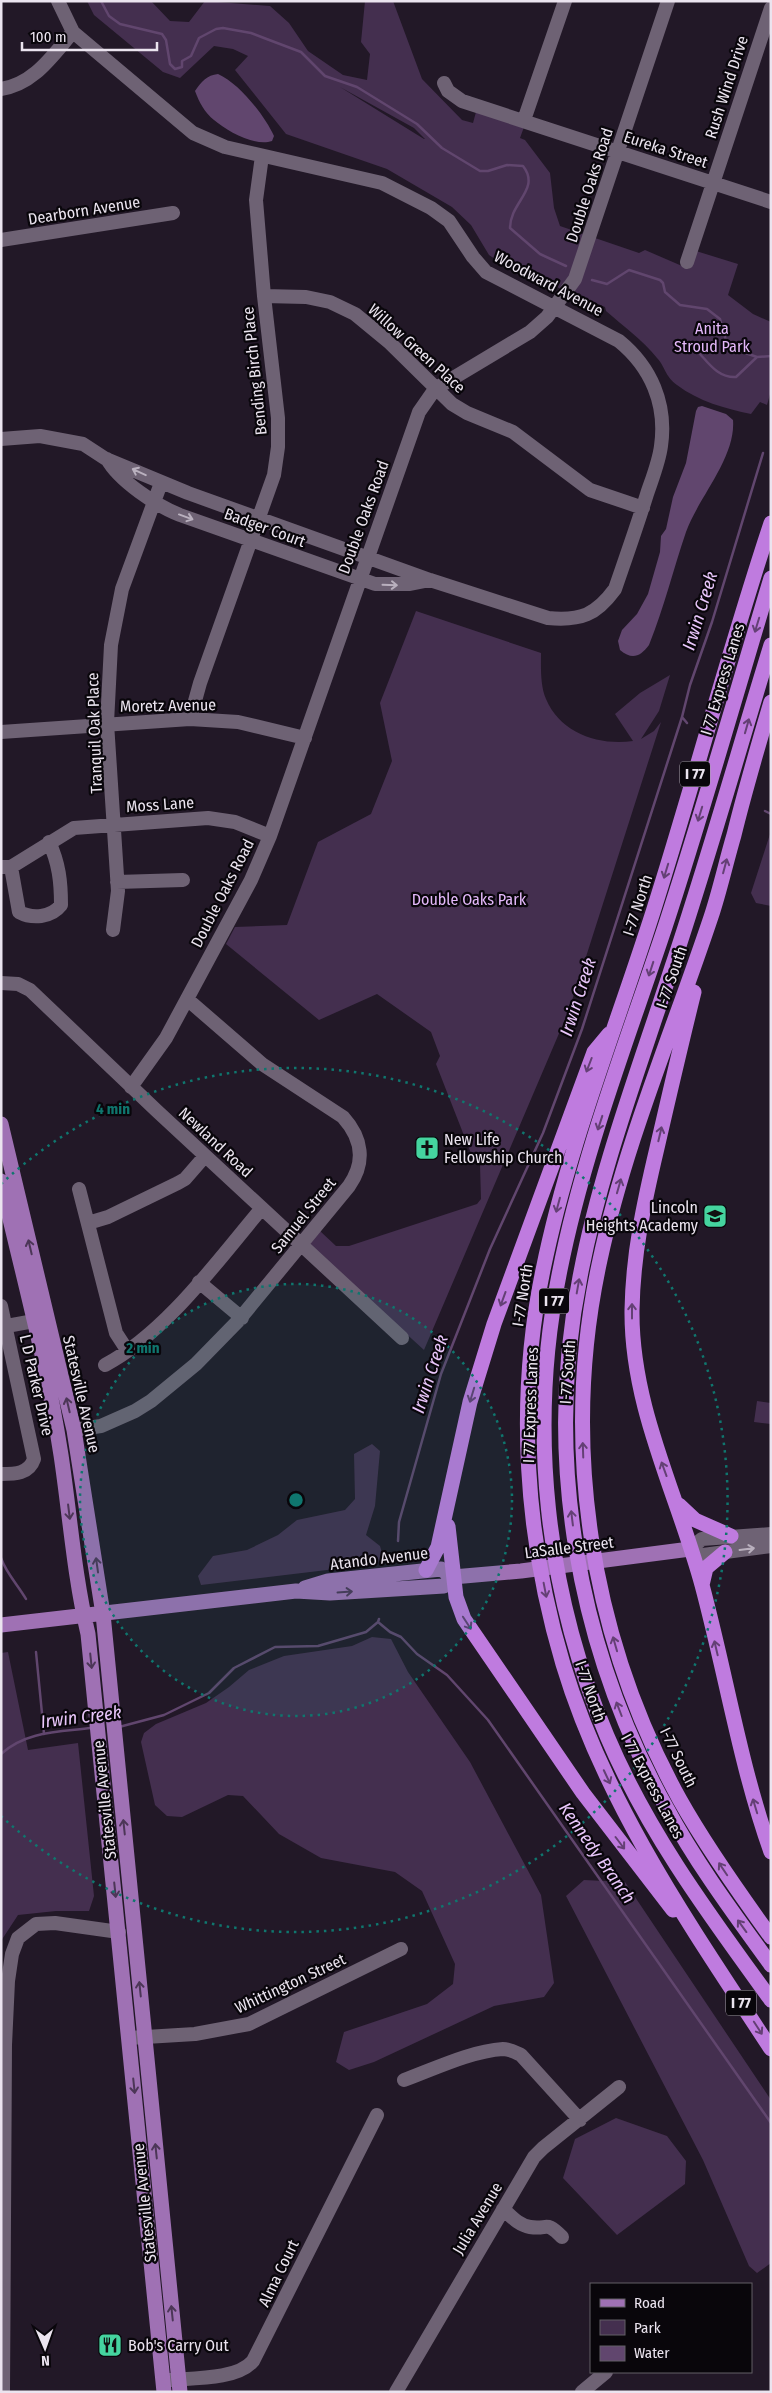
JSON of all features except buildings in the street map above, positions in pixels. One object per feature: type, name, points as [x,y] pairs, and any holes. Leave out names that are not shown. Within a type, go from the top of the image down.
[{"type":"highway","name":"I-77 North","points":[[771,523],[671,853],[563,1189],[548,1247],[538,1298],[528,1400],[528,1450],[532,1514],[542,1579],[567,1677],[590,1740],[633,1826],[712,1958],[771,2048]]},
{"type":"highway","name":"I 77 Express Lanes","points":[[771,578],[690,849],[570,1223],[550,1326],[544,1425],[547,1496],[557,1567],[573,1640],[597,1712],[626,1777],[658,1838],[708,1913],[771,2000]]},
{"type":"highway","name":"I 77 Express Lanes","points":[[771,644],[709,855],[598,1199],[575,1304],[567,1376],[566,1425],[569,1494],[578,1563],[595,1634],[618,1704],[645,1768],[677,1827],[718,1891],[771,1965]]},
{"type":"highway","name":"I-77 South","points":[[771,702],[712,913],[632,1142],[600,1258],[588,1330],[584,1377],[584,1471],[591,1539],[600,1585],[617,1652],[636,1705],[657,1754],[691,1818],[727,1875],[771,1937]]},
{"type":"highway","points":[[712,913],[644,1207],[634,1265],[632,1314],[638,1378],[648,1424],[677,1503],[702,1585],[741,1755],[771,1852]]},
{"type":"highway","points":[[426,1570],[436,1553],[447,1516],[458,1450],[494,1324],[594,1052],[616,1025]]},
{"type":"highway","points":[[677,1503],[695,1520],[731,1536]]},
{"type":"highway","points":[[447,1516],[453,1577],[457,1603],[461,1614],[540,1732],[630,1856],[712,1958]]},
{"type":"highway","points":[[702,1585],[706,1568],[725,1552]]},
{"type":"main road","name":"Statesville Avenue","points":[[1,1124],[74,1430],[103,1614],[179,2385]]},
{"type":"main road","name":"Statesville Avenue","points":[[1,1181],[34,1321],[61,1455],[79,1596],[88,1634],[163,2386]]},
{"type":"main road","name":"LaSalle Street","points":[[453,1577],[521,1571],[690,1549]]},
{"type":"main road","name":"Atando Avenue","points":[[1,1625],[296,1591],[330,1593],[444,1586],[453,1577],[441,1569],[426,1570],[328,1581],[296,1591]]},
{"type":"street","name":"Woodward Avenue","points":[[58,1],[73,32],[193,133],[225,147],[382,183],[407,195],[449,222],[472,257],[486,272],[619,341],[633,352],[646,368],[660,403],[662,447],[615,589],[602,606],[568,620],[548,618]]},
{"type":"street","points":[[524,120],[565,1]]},
{"type":"street","name":"Double Oaks Road","points":[[131,1087],[160,1048],[251,880],[270,836],[419,412],[435,389],[530,332],[555,308],[575,278],[668,1]]},
{"type":"street","name":"Rush Wind Drive","points":[[687,262],[771,8]]},
{"type":"street","points":[[1,89],[23,83],[45,65],[73,32]]},
{"type":"street","name":"Eureka Street","points":[[444,82],[448,91],[462,101],[771,202]]},
{"type":"street","name":"Bending Birch Place","points":[[190,719],[200,683],[260,519],[274,475],[278,448],[278,418],[264,296],[256,200],[262,156]]},
{"type":"street","name":"Dearborn Avenue","points":[[1,240],[173,213]]},
{"type":"street","name":"Willow Green Place","points":[[264,296],[306,297],[330,302],[354,314],[389,342],[452,404],[467,413],[513,432],[590,490],[642,508]]},
{"type":"street","name":"Badger Court","points":[[1,439],[17,436],[40,436],[83,444],[106,458],[162,483],[430,580],[548,618]]},
{"type":"street","name":"Badger Court","points":[[106,458],[118,475],[154,502],[177,514],[359,580],[391,585],[430,580]]},
{"type":"street","name":"Tranquil Oak Place","points":[[113,930],[117,911],[117,882],[107,723],[109,667],[116,613],[122,589],[162,483]]},
{"type":"street","name":"Moretz Avenue","points":[[1,732],[107,723],[190,719],[238,722],[305,738]]},
{"type":"street","name":"Moss Lane","points":[[6,867],[74,828],[208,818],[235,822],[270,836]]},
{"type":"street","points":[[6,867],[19,912],[33,917],[53,912],[61,905],[61,886],[58,862],[49,842]]},
{"type":"street","points":[[117,882],[183,880]]},
{"type":"street","name":"Newland Road","points":[[1,983],[18,984],[30,990],[131,1087],[402,1338]]},
{"type":"street","name":"Samuel Street","points":[[74,1430],[101,1426],[135,1411],[151,1401],[218,1344],[302,1245],[356,1176],[360,1155],[357,1136],[344,1117],[262,1064],[187,999]]},
{"type":"street","points":[[88,1223],[108,1217],[178,1184],[185,1179],[205,1156]]},
{"type":"street","points":[[79,1189],[116,1333],[127,1350]]},
{"type":"street","points":[[105,1365],[127,1350],[170,1315],[262,1208]]},
{"type":"street","points":[[200,1282],[242,1318]]},
{"type":"street","name":"L D Parker Drive","points":[[1,1306],[3,1326],[34,1450],[34,1459],[28,1469],[17,1474],[1,1474]]},
{"type":"street","points":[[3,1326],[34,1321]]},
{"type":"street","name":"LaSalle Street","points":[[731,1536],[770,1543],[703,1555],[690,1549],[702,1539],[731,1536]]},
{"type":"street","points":[[5,2390],[5,2045],[8,1981],[14,1948],[22,1933],[36,1924],[55,1923],[119,1932]]},
{"type":"street","name":"Whittington Street","points":[[129,2038],[207,2033],[249,2024],[401,1949]]},
{"type":"street","points":[[404,2080],[474,2055],[502,2049],[514,2051],[521,2055],[580,2120]]},
{"type":"street","name":"Julia Avenue","points":[[396,2392],[534,2157],[619,2087]]},
{"type":"street","name":"Alma Court","points":[[163,2386],[179,2385],[232,2373],[247,2367],[253,2361],[377,2115]]},
{"type":"street","points":[[502,2209],[518,2223],[531,2227],[545,2225],[552,2227],[562,2237]]},
{"type":"street","points":[[582,2392],[605,2373]]},
{"type":"green space","name":"Anita Stroud Park","points":[[87,1],[151,1],[170,21],[189,22],[205,1],[270,6],[289,23],[308,51],[343,75],[367,80],[370,54],[361,42],[365,1],[393,1],[422,79],[462,120],[473,123],[476,112],[524,127],[520,138],[525,140],[550,173],[554,208],[560,226],[639,253],[645,250],[689,269],[696,251],[738,264],[728,295],[753,314],[771,322],[771,391],[767,405],[760,402],[751,414],[722,407],[685,391],[667,375],[651,351],[606,311],[605,307],[504,265],[489,255],[471,225],[452,207],[387,169],[286,134],[235,70],[248,56],[233,49],[214,46],[180,78],[163,72],[94,15]],"holes":[[[340,87],[414,128],[425,139]]]},
{"type":"green space","name":"Double Oaks Park","points":[[416,611],[541,653],[543,688],[552,711],[571,729],[594,739],[620,742],[633,741],[615,714],[640,693],[670,675],[659,711],[641,739],[654,731],[661,722],[569,1010],[424,1350],[308,1244],[320,1231],[336,1246],[349,1246],[477,1204],[481,1199],[480,1165],[472,1156],[436,1064],[440,1056],[431,1032],[377,994],[319,1020],[226,944],[235,927],[287,925],[318,842],[371,814],[392,761],[380,703]]},
{"type":"green space","points":[[771,831],[771,906],[756,903],[751,893]]},
{"type":"green space","points":[[757,1401],[771,1403],[771,1424],[754,1422]]},
{"type":"green space","points":[[372,1444],[380,1451],[375,1506],[366,1535],[380,1546],[383,1556],[377,1564],[201,1585],[198,1576],[213,1556],[247,1550],[278,1535],[297,1520],[345,1510],[355,1499],[354,1454]]},
{"type":"green space","points":[[372,1637],[391,1639],[408,1672],[470,1762],[541,1895],[554,1983],[544,1997],[494,2006],[374,2062],[349,2070],[336,2062],[344,2032],[427,2004],[453,1984],[455,1964],[422,1891],[395,1872],[321,1858],[279,1834],[243,1796],[228,1795],[182,1817],[167,1816],[155,1805],[141,1742],[144,1733],[156,1724],[206,1703],[249,1670],[284,1656],[352,1646]]},
{"type":"green space","points":[[8,1652],[28,1750],[78,1743],[94,1896],[89,1911],[56,1911],[18,1915],[1,1941],[1,1653]]},
{"type":"green space","points":[[584,1880],[625,1882],[771,2100],[771,2263],[757,2273],[749,2266],[703,2160],[566,1896]]},
{"type":"green space","points":[[616,2118],[667,2136],[686,2161],[685,2184],[617,2235],[563,2178],[575,2139]]},
{"type":"water","points":[[218,74],[243,92],[258,110],[274,136],[272,141],[258,142],[242,137],[220,124],[208,114],[200,103],[195,91],[205,80]]},
{"type":"water","points":[[702,406],[726,414],[733,420],[729,449],[686,532],[649,645],[636,656],[628,655],[620,650],[618,641],[622,630],[637,614],[648,594],[660,552],[661,536],[666,529],[673,497],[686,463],[696,411],[698,407]]},
{"type":"waterway","points":[[101,1],[109,16],[120,24],[162,34],[166,40],[170,64],[175,69],[182,67],[182,61],[191,56],[199,38],[216,29],[223,28],[251,33],[301,52],[325,76],[357,87],[417,124],[442,148],[480,171],[488,171],[507,165],[523,166],[528,174],[529,182],[511,219],[510,228],[540,254],[566,266]]},
{"type":"waterway","points":[[592,280],[607,284],[629,270],[660,280],[663,283],[665,292],[680,305],[707,309],[720,319],[726,341],[734,349],[757,357],[771,356]]},
{"type":"waterway","points":[[700,354],[715,370],[730,377],[736,377],[757,357]]},
{"type":"waterway","name":"Irwin Creek","points":[[398,1541],[399,1522],[441,1374],[490,1249],[543,1133],[582,1029],[682,717],[690,685],[712,622],[763,453]]},
{"type":"waterway","name":"Irwin Creek","points":[[682,717],[687,723]]},
{"type":"waterway","points":[[765,811],[771,814]]},
{"type":"waterway","points":[[1,1558],[26,1599]]},
{"type":"waterway","name":"Irwin Creek","points":[[119,1727],[164,1715],[209,1693],[234,1668],[275,1647],[318,1646],[366,1632],[379,1619]]},
{"type":"waterway","name":"Kennedy Branch","points":[[378,1622],[390,1632],[401,1637],[417,1654],[447,1675],[488,1720],[771,2123]]},
{"type":"waterway","points":[[36,1652],[44,1734]]},
{"type":"waterway","name":"Irwin Creek","points":[[1,1754],[11,1746],[32,1737],[91,1728]]},
{"type":"place","name":"New Life Fellowship Church","points":[[427,1148]]},
{"type":"place","name":"Lincoln Heights Academy","points":[[715,1216]]},
{"type":"place","name":"Bob's Carry Out","points":[[110,2345]]}]
